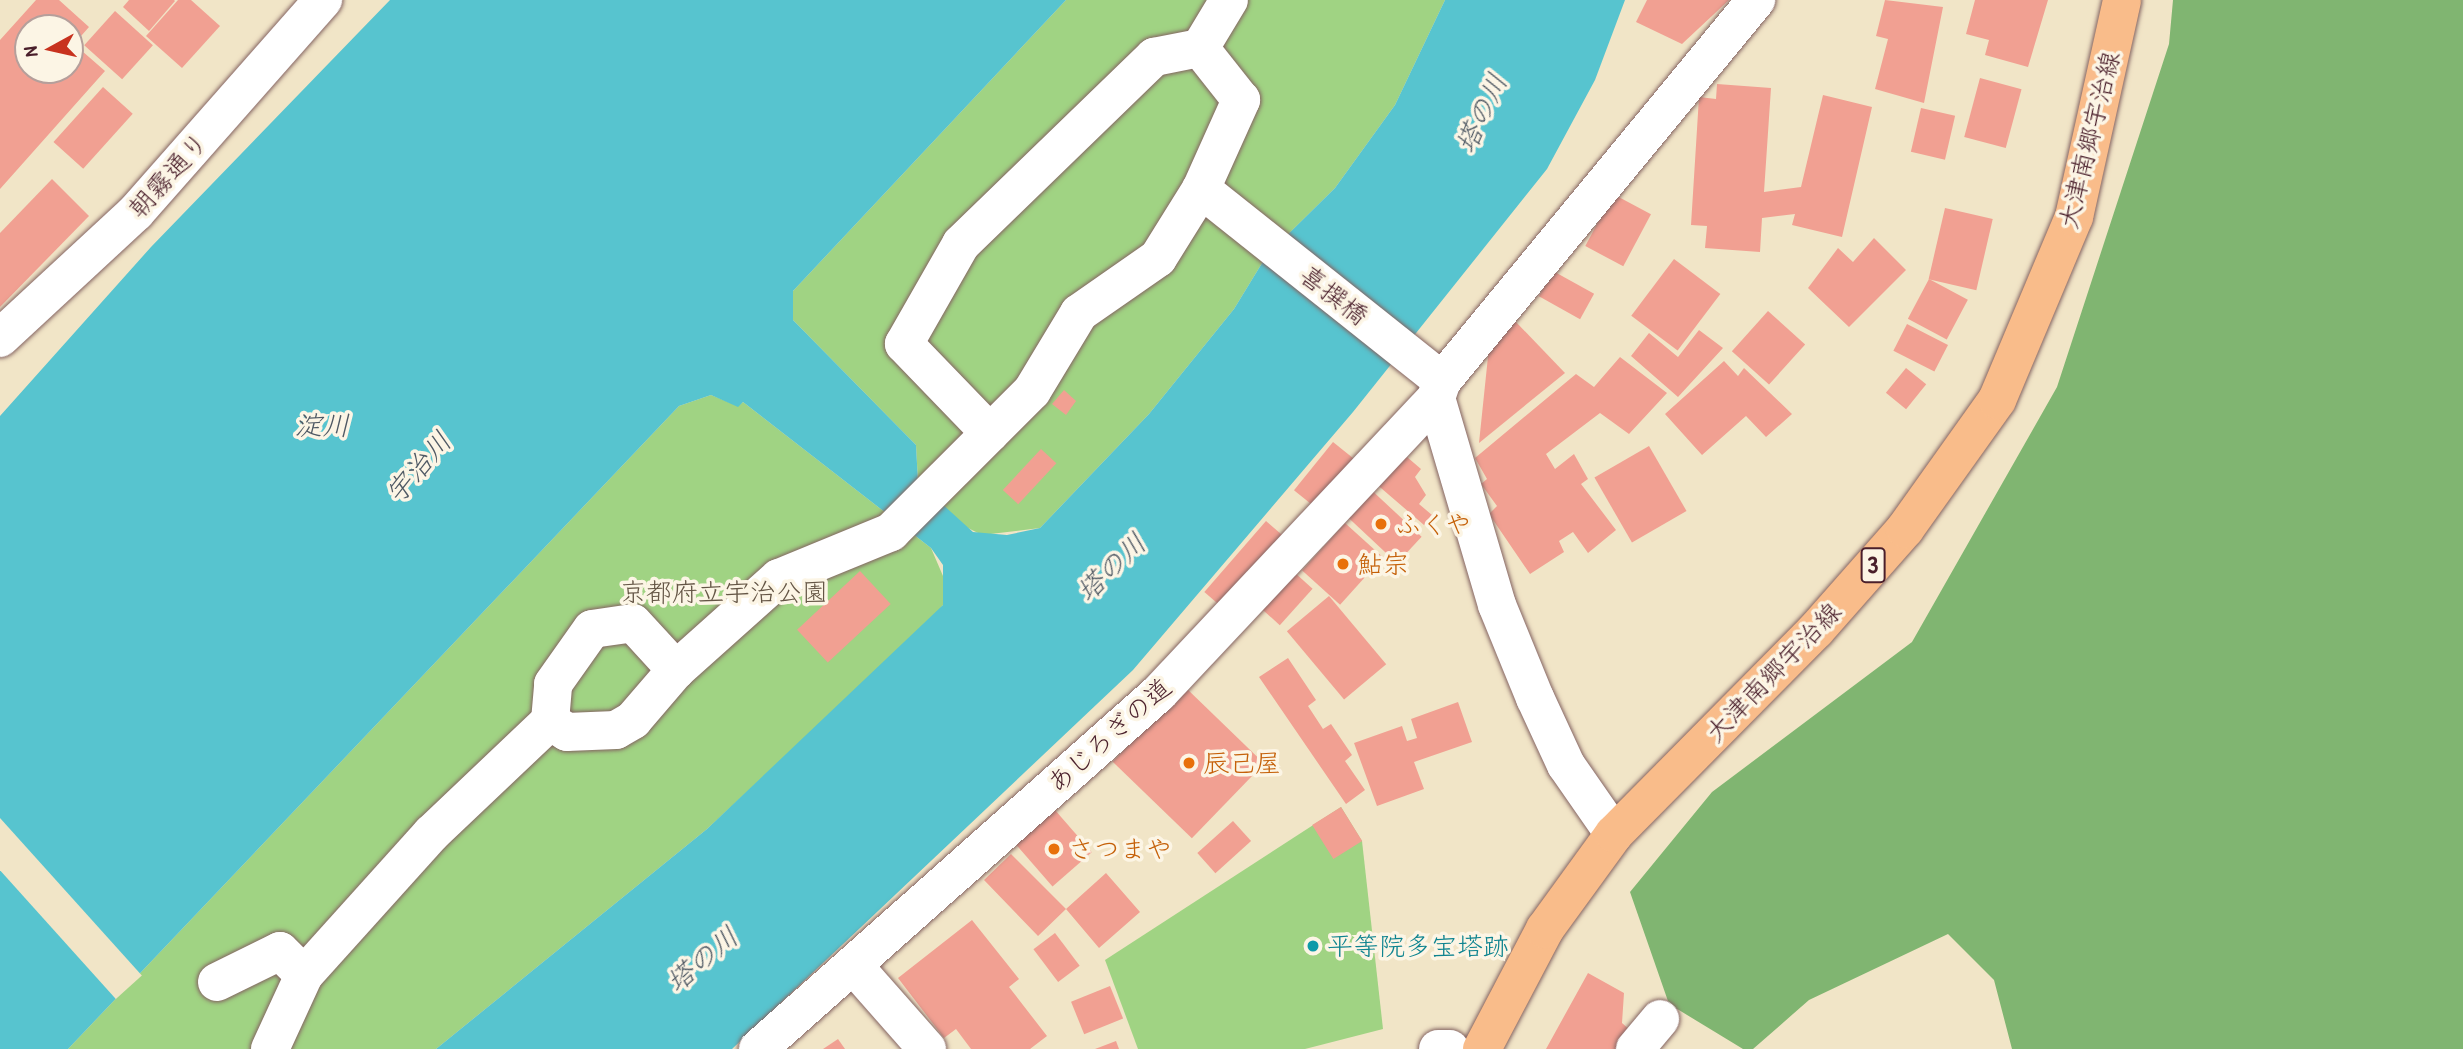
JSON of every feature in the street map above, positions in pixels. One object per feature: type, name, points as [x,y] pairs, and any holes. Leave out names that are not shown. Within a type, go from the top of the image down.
[{"type":"main road","name":"大津南郷宇治線","points":[[1482,1049],[1545,929],[1614,834],[1816,630],[1905,529],[1997,400],[2074,217],[2122,0]]},
{"type":"street","name":"朝霧通り","points":[[0,338],[136,212],[323,0]]},
{"type":"street","points":[[989,433],[904,344],[961,244],[1154,57],[1200,48],[1229,0]]},
{"type":"street","name":"あじろぎの道","points":[[758,1049],[1158,693],[1439,389],[1756,0]]},
{"type":"street","points":[[550,721],[567,732],[616,730],[633,720],[676,670],[779,578],[891,532],[1032,391],[1079,313],[1158,258],[1213,199],[1241,100],[1200,48]]},
{"type":"street","name":"喜撰橋","points":[[1213,199],[1413,357],[1439,389]]},
{"type":"street","points":[[1439,389],[1502,617],[1566,765],[1614,834]]},
{"type":"street","points":[[270,1049],[304,975],[431,834],[550,721],[553,684],[592,629],[633,623],[676,670]]},
{"type":"street","points":[[216,982],[280,951],[304,975]]},
{"type":"street","points":[[853,965],[927,1049]]},
{"type":"street","points":[[1634,1049],[1660,1019]]},
{"type":"street","points":[[1438,1049],[1450,1049]]},
{"type":"green space","points":[[1066,0],[1445,0],[1395,105],[1335,188],[1267,255],[1234,309],[1149,414],[1040,528],[982,535],[960,524],[918,482],[916,445],[793,320],[793,291]]},
{"type":"green space","points":[[2173,0],[2463,0],[2463,1049],[2012,1049],[1994,980],[1948,934],[1809,1000],[1753,1049],[1743,1049],[1669,1004],[1630,892],[1712,792],[1912,642],[2057,387],[2169,44]]},
{"type":"green space","name":"京都府立宇治公園","points":[[711,395],[738,406],[743,402],[931,548],[946,583],[943,605],[929,623],[707,829],[436,1049],[68,1049],[679,406]]},
{"type":"green space","points":[[1341,807],[1362,841],[1383,1029],[1305,1049],[1138,1049],[1105,960]]},
{"type":"water","name":"淀川","points":[[390,0],[1066,0],[793,291],[793,320],[916,445],[918,482],[973,532],[1007,535],[1040,528],[1149,414],[1234,309],[1267,255],[1335,188],[1395,105],[1445,0],[1625,0],[1595,80],[1547,169],[1353,412],[1133,670],[732,1049],[436,1049],[707,829],[943,605],[943,565],[931,548],[743,402],[738,407],[711,395],[679,406],[68,1049],[0,1049],[0,416],[151,247]]},
{"type":"pier","points":[[0,818],[142,976],[116,999],[0,870]]},
{"type":"building","points":[[36,0],[59,0],[75,14],[23,14]]},
{"type":"building","points":[[129,0],[175,1],[149,31],[123,7]]},
{"type":"building","points":[[178,0],[191,0],[220,26],[182,68],[146,36]]},
{"type":"building","points":[[1647,0],[1729,0],[1682,44],[1636,22]]},
{"type":"building","points":[[1885,0],[1943,7],[1924,103],[1875,89],[1888,39],[1876,36]]},
{"type":"building","points":[[1975,0],[2048,0],[2028,67],[1985,55],[1989,40],[1966,34]]},
{"type":"building","points":[[115,11],[153,45],[122,79],[84,45]]},
{"type":"building","points":[[14,24],[14,84],[84,84],[84,53],[105,71],[0,189],[0,40]]},
{"type":"building","points":[[1980,78],[2022,89],[2006,148],[1964,137]]},
{"type":"building","points":[[1717,84],[1771,88],[1764,192],[1801,187],[1823,95],[1872,107],[1842,237],[1792,225],[1795,214],[1762,218],[1760,252],[1705,248],[1707,226],[1691,225],[1699,97],[1716,99]]},
{"type":"building","points":[[103,87],[133,114],[83,169],[53,142]]},
{"type":"building","points":[[1921,108],[1955,116],[1945,160],[1911,152]]},
{"type":"building","points":[[52,179],[89,216],[0,307],[0,233]]},
{"type":"building","points":[[1613,194],[1651,214],[1623,266],[1585,246]]},
{"type":"building","points":[[1945,208],[1993,219],[1976,290],[1929,279]]},
{"type":"building","points":[[1874,238],[1906,270],[1849,327],[1808,288],[1838,248],[1853,262]]},
{"type":"building","points":[[1674,259],[1720,294],[1678,351],[1631,316]]},
{"type":"building","points":[[1553,271],[1594,294],[1580,319],[1539,296]]},
{"type":"building","points":[[1929,279],[1968,300],[1947,339],[1908,319]]},
{"type":"building","points":[[1768,311],[1805,344],[1769,385],[1732,351]]},
{"type":"building","points":[[1515,321],[1565,373],[1479,443],[1489,347]]},
{"type":"building","points":[[1907,324],[1948,345],[1934,372],[1893,351]]},
{"type":"building","points":[[1699,330],[1723,348],[1678,397],[1631,356],[1649,333],[1678,357]]},
{"type":"building","points":[[1620,357],[1667,393],[1629,434],[1600,413],[1546,454],[1555,469],[1574,454],[1588,479],[1581,484],[1616,530],[1588,553],[1573,532],[1559,541],[1564,552],[1530,574],[1489,514],[1497,506],[1481,484],[1487,479],[1475,458],[1576,374],[1594,387]]},
{"type":"building","points":[[1724,361],[1738,376],[1744,368],[1792,414],[1766,437],[1746,416],[1702,455],[1665,414]]},
{"type":"building","points":[[1906,368],[1926,384],[1906,409],[1886,393]]},
{"type":"building","points":[[1064,390],[1076,401],[1066,415],[1052,404]]},
{"type":"building","points":[[1333,442],[1355,460],[1316,508],[1294,490]]},
{"type":"building","points":[[1649,446],[1686,511],[1632,542],[1594,478]]},
{"type":"building","points":[[1041,449],[1056,463],[1018,504],[1003,490]]},
{"type":"building","points":[[1400,451],[1421,469],[1415,477],[1426,495],[1419,504],[1432,515],[1424,525],[1374,482]]},
{"type":"building","name":"ふくや","points":[[1366,485],[1422,537],[1397,563],[1341,511]]},
{"type":"building","points":[[1266,521],[1287,539],[1225,610],[1204,592]]},
{"type":"building","name":"鮎宗","points":[[1345,523],[1383,557],[1340,605],[1302,571]]},
{"type":"building","points":[[860,571],[891,604],[828,663],[797,630]]},
{"type":"building","points":[[1294,572],[1313,589],[1280,625],[1261,608]]},
{"type":"building","points":[[1329,596],[1386,664],[1344,700],[1287,631]]},
{"type":"building","points":[[1288,658],[1316,700],[1308,706],[1323,729],[1331,724],[1352,755],[1345,761],[1365,790],[1346,804],[1259,677]]},
{"type":"building","name":"辰己屋","points":[[1185,687],[1264,763],[1192,838],[1113,762]]},
{"type":"building","points":[[1458,702],[1472,742],[1414,762],[1424,789],[1377,806],[1354,743],[1402,726],[1407,741],[1417,738],[1411,719]]},
{"type":"building","points":[[1341,807],[1362,841],[1333,859],[1312,825]]},
{"type":"building","name":"さつまや","points":[[1055,810],[1092,852],[1052,886],[1016,844]]},
{"type":"building","points":[[1233,821],[1251,841],[1215,873],[1197,853]]},
{"type":"building","points":[[1011,854],[1066,909],[1038,936],[984,880]]},
{"type":"building","points":[[1106,873],[1140,912],[1099,948],[1066,909]]},
{"type":"building","points":[[972,920],[1019,979],[1009,987],[1047,1036],[1030,1049],[971,1049],[956,1029],[944,1038],[898,978]]},
{"type":"building","points":[[1055,933],[1080,966],[1058,982],[1033,949]]},
{"type":"building","points":[[1588,973],[1624,993],[1622,1023],[1632,1032],[1623,1049],[1546,1049]]},
{"type":"building","points":[[1110,986],[1123,1018],[1084,1034],[1071,1002]]},
{"type":"building","points":[[838,1039],[845,1049],[823,1049]]},
{"type":"building","points":[[1116,1041],[1119,1049],[1095,1049]]},
{"type":"place","name":"ふくや","points":[[1381,524]]},
{"type":"place","name":"鮎宗","points":[[1343,564]]},
{"type":"place","name":"辰己屋","points":[[1189,763]]},
{"type":"place","name":"さつまや","points":[[1054,849]]},
{"type":"place","name":"平等院多宝塔跡","points":[[1313,946]]},
{"type":"water label","name":"塔の川","points":[[1481,113]]},
{"type":"water label","name":"宇治川","points":[[418,467]]},
{"type":"water label","name":"塔の川","points":[[1111,567]]},
{"type":"water label","name":"塔の川","points":[[702,959]]}]
